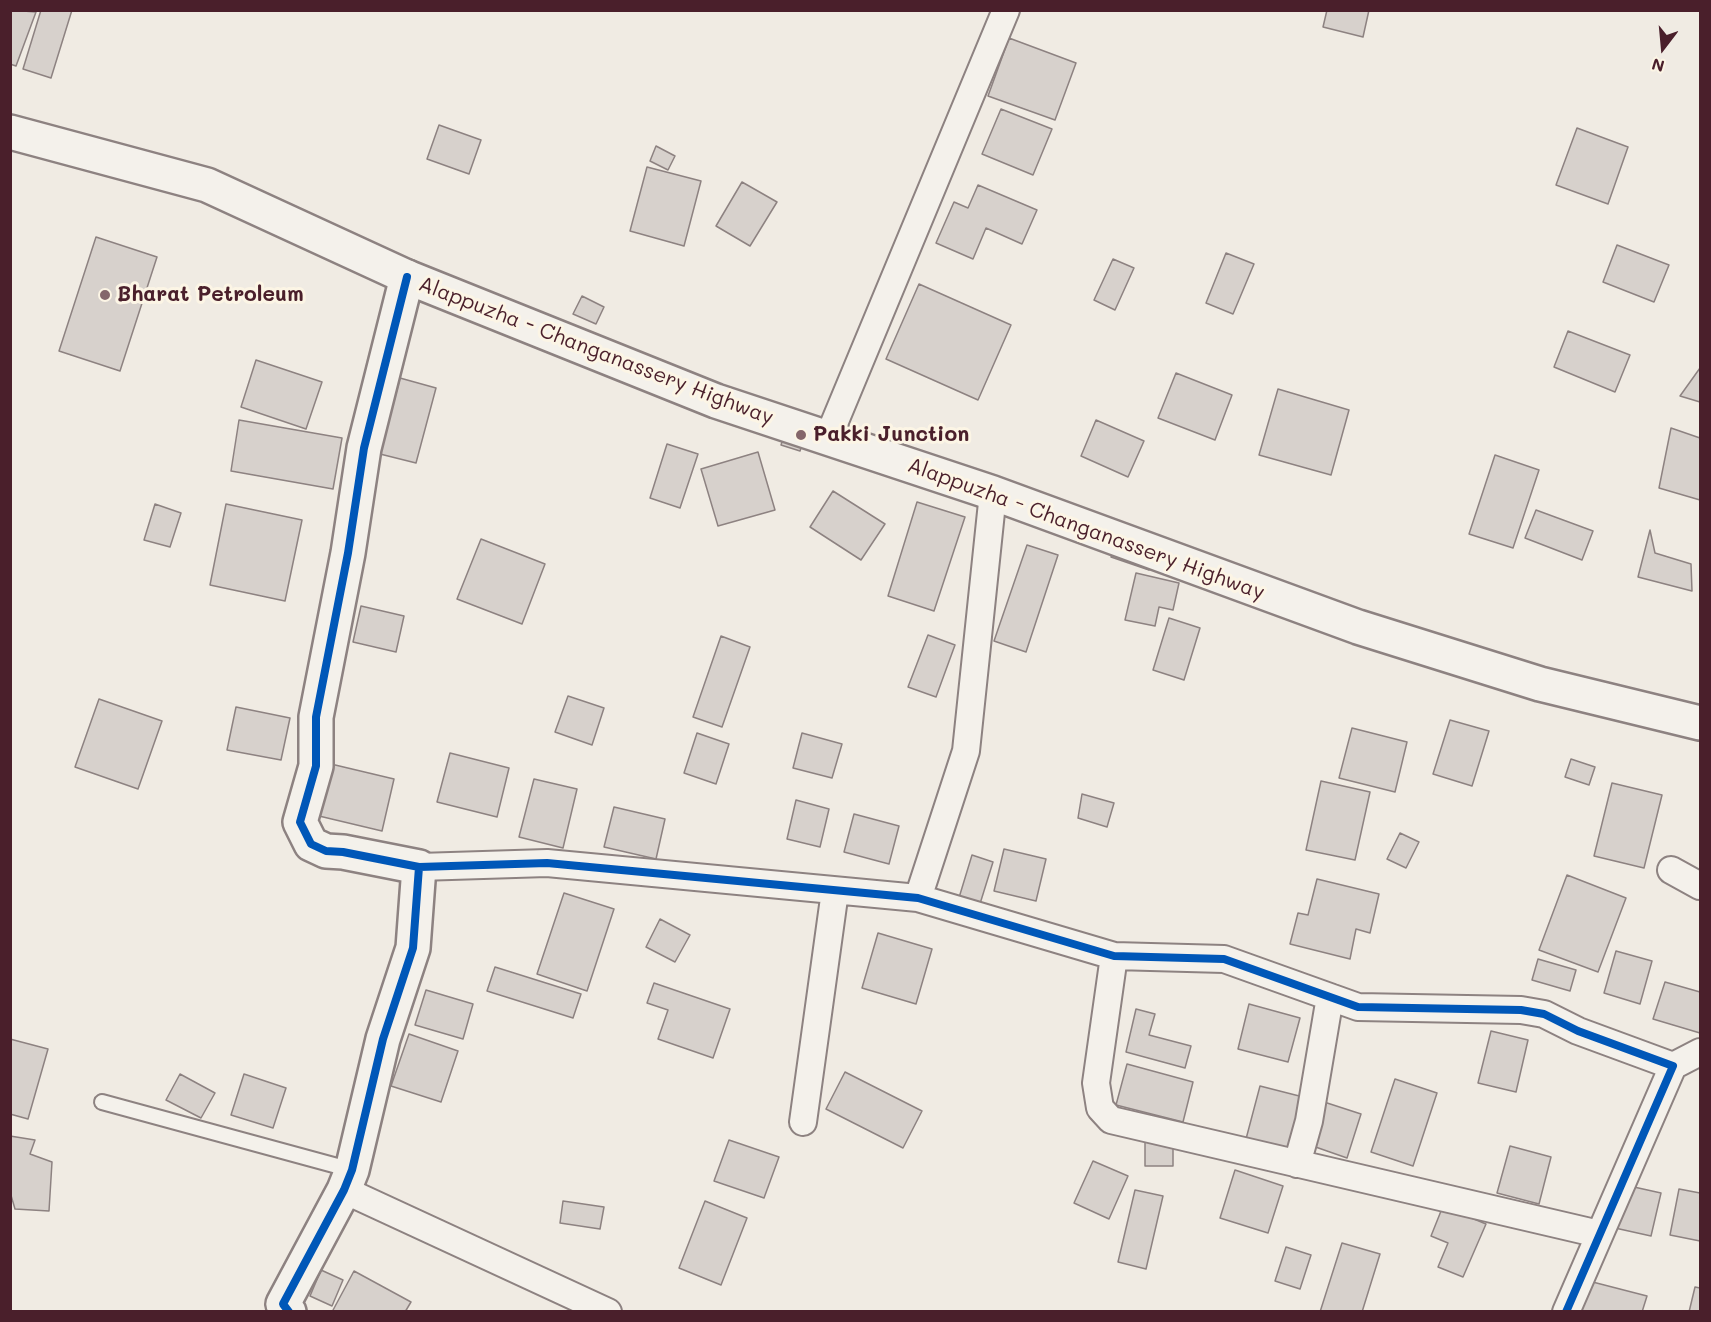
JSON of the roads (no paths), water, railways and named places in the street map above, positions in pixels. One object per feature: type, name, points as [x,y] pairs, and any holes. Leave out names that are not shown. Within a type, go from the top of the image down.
[{"type":"main road","name":"Alappuzha - Changanassery Highway","points":[[10,132],[207,185],[407,277],[716,401],[993,494],[1358,627],[1540,684],[1701,723]]},
{"type":"main road","points":[[289,1311],[283,1304],[348,1180],[383,1039],[413,948],[419,867],[344,852],[326,851],[311,844],[300,822],[316,766],[316,717],[348,553],[364,448],[407,277]]},
{"type":"street","points":[[828,438],[1006,10]]},
{"type":"street","points":[[918,898],[966,751],[993,494]]},
{"type":"street","points":[[419,867],[547,863],[918,898],[1114,956],[1224,959],[1358,1007],[1521,1010],[1544,1014],[1578,1031],[1673,1066],[1701,1073]]},
{"type":"street","points":[[1671,870],[1701,886]]},
{"type":"street","points":[[803,1122],[835,891]]},
{"type":"street","points":[[1114,956],[1096,1083],[1100,1108],[1112,1120],[1599,1234]]},
{"type":"street","points":[[1297,1164],[1310,1121],[1330,997]]},
{"type":"street","points":[[1566,1311],[1673,1066],[1701,1052]]},
{"type":"street","points":[[348,1180],[608,1311]]},
{"type":"lane","points":[[102,1102],[348,1180]]},
{"type":"place","name":"Bharat Petroleum","points":[[105,295]]},
{"type":"place","name":"Pakki Junction","points":[[801,435]]}]
